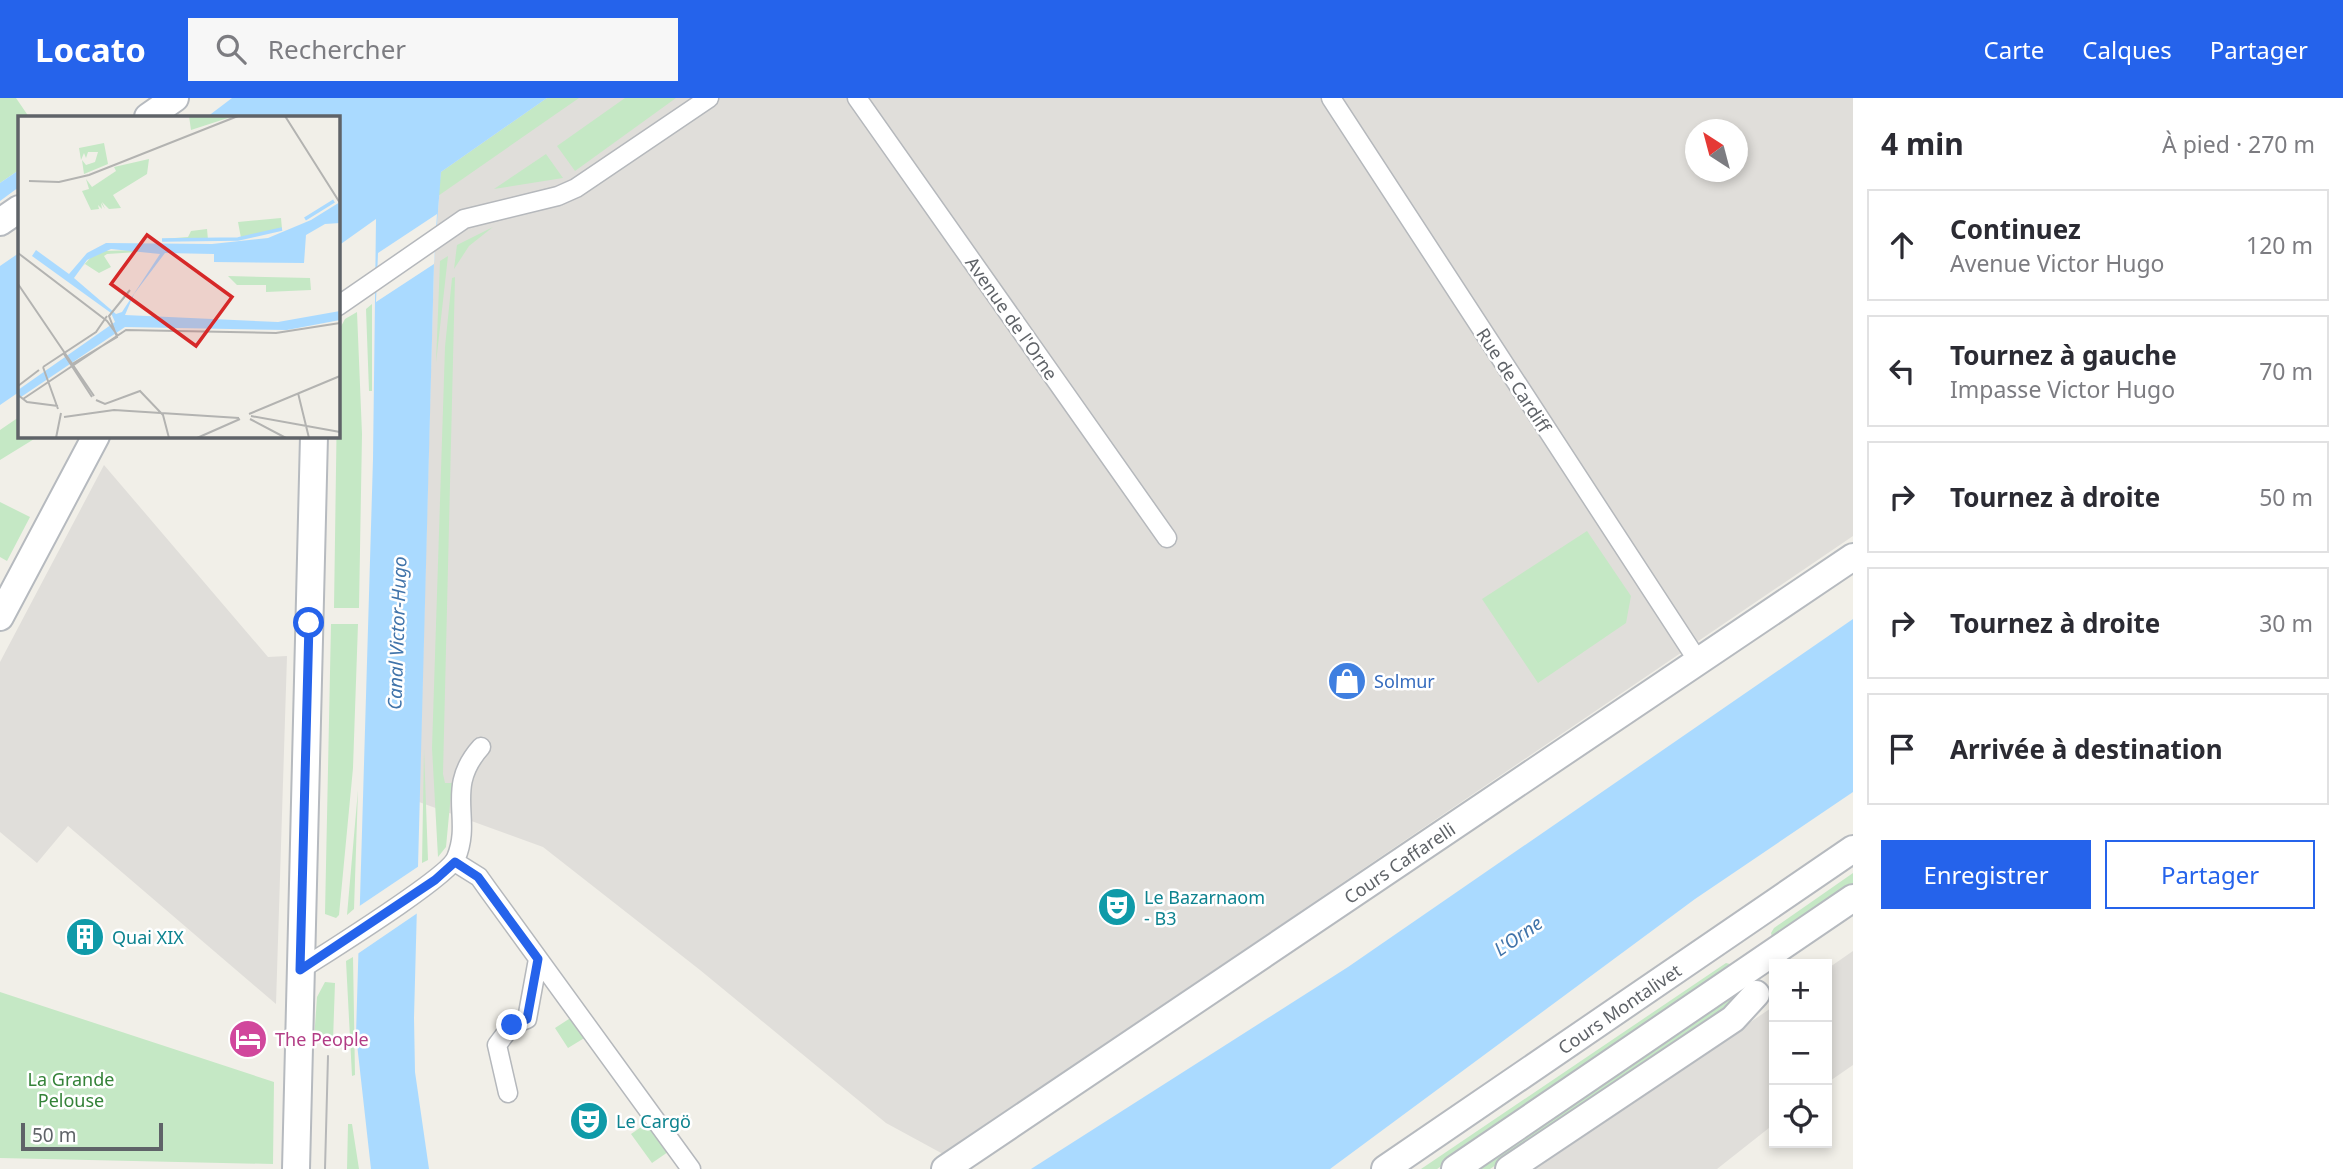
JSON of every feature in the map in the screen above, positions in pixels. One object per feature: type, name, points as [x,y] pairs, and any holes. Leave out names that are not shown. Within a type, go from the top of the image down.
[{"type":"street","points":[[149,116],[176,98]]},
{"type":"street","points":[[340,305],[464,219],[558,196],[576,188],[709,98]]},
{"type":"street","name":"Avenue de l'Orne","points":[[857,98],[1167,538]]},
{"type":"street","name":"Rue de Cardiff","points":[[1331,98],[1698,661]]},
{"type":"street","points":[[0,222],[18,210]]},
{"type":"street","points":[[0,617],[95,438]]},
{"type":"street","points":[[296,1169],[314,438]]},
{"type":"street","name":"Cours Caffarelli","points":[[944,1169],[1853,557]]},
{"type":"street","points":[[300,970],[421,889],[455,862],[459,848],[464,768],[481,747]]},
{"type":"street","name":"Cours Montalivet","points":[[1385,1169],[1853,849]]},
{"type":"street","points":[[455,862],[478,877],[691,1169]]},
{"type":"street","points":[[1455,1169],[1853,898]]},
{"type":"street","points":[[509,1093],[497,1045],[512,1025],[527,1019],[538,959]]},
{"type":"street","points":[[1509,1169],[1733,1019],[1756,994]]},
{"type":"shaded area","points":[[547,98],[1853,98],[1853,536],[943,1154],[886,1123],[700,970],[543,847],[419,802],[434,264],[441,172]]},
{"type":"shaded area","points":[[104,465],[268,657],[287,656],[276,1004],[68,826],[37,863],[0,832],[0,662]]},
{"type":"shaded area","points":[[1853,951],[1853,1065],[1832,1080],[1832,1022],[1832,966]]},
{"type":"shaded area","points":[[1769,1009],[1769,1128],[1717,1169],[1536,1169]]},
{"type":"green space","points":[[0,98],[16,98],[28,116],[18,116],[18,171],[0,183]]},
{"type":"green space","points":[[547,98],[579,98],[438,196],[441,172]]},
{"type":"green space","points":[[625,98],[676,98],[575,171],[557,146]]},
{"type":"green space","points":[[546,154],[563,178],[494,189]]},
{"type":"green space","points":[[493,227],[469,246],[454,269],[457,245]]},
{"type":"green space","points":[[448,256],[436,363],[440,261]]},
{"type":"green space","points":[[455,277],[443,774],[445,783],[452,783],[446,847],[438,857],[432,748],[445,347],[452,278]]},
{"type":"green space","points":[[372,304],[372,391],[369,391],[366,309]]},
{"type":"green space","points":[[357,312],[362,434],[359,608],[334,608],[336,438],[340,438],[340,328],[345,319]]},
{"type":"green space","points":[[18,418],[18,438],[36,438],[0,460],[0,430]]},
{"type":"green space","points":[[0,502],[30,517],[7,561],[0,557]]},
{"type":"green space","points":[[1587,531],[1631,596],[1626,623],[1538,683],[1482,599]]},
{"type":"green space","points":[[331,624],[358,624],[353,768],[339,915],[336,918],[325,914]]},
{"type":"green space","points":[[424,749],[428,860],[422,863]]},
{"type":"green space","points":[[358,790],[354,909],[347,915]]},
{"type":"green space","points":[[1853,873],[1853,886],[1772,937],[1774,928]]},
{"type":"green space","points":[[353,957],[355,1075],[352,1076],[346,961]]},
{"type":"green space","points":[[1726,963],[1730,964],[1728,970],[1437,1169],[1421,1169]]},
{"type":"green space","points":[[325,982],[335,983],[333,1041],[314,1040],[317,997]]},
{"type":"green space","points":[[1742,986],[1746,994],[1490,1169],[1473,1169]]},
{"type":"green space","name":"La Grande Pelouse","points":[[0,992],[274,1082],[273,1164],[0,1158]]},
{"type":"green space","points":[[572,1017],[586,1037],[568,1048],[555,1028]]},
{"type":"green space","points":[[647,1123],[668,1152],[652,1163],[631,1134]]},
{"type":"green space","points":[[348,1124],[352,1124],[359,1169],[347,1169]]},
{"type":"water","name":"Canal Victor-Hugo","points":[[232,98],[547,98],[441,172],[434,264],[414,1018],[415,1072],[429,1169],[371,1169],[356,1035],[373,459],[376,219],[340,245],[340,116],[208,116]]},
{"type":"water","points":[[18,171],[18,188],[0,201],[0,183]]},
{"type":"water","points":[[18,254],[18,393],[0,405],[0,266]]},
{"type":"water","name":"L'Orne","points":[[1853,619],[1853,792],[1695,899],[1330,1169],[1031,1169],[1348,967]]},
{"type":"pier","points":[[437,214],[434,264],[376,302],[378,253]]},
{"type":"pier","points":[[422,864],[422,910],[353,957],[355,909]]},
{"type":"tram line","points":[[325,1169],[328,1056]]},
{"type":"place","name":"Solmur","points":[[1347,681]]},
{"type":"place","name":"Le Bazarnaom - B3","points":[[1117,907]]},
{"type":"place","name":"Quai XIX","points":[[85,937]]},
{"type":"place","name":"The People","points":[[248,1039]]},
{"type":"place","name":"Le Cargö","points":[[589,1121]]},
{"type":"route","points":[[309,623],[300,970],[435,880],[455,862],[478,877],[538,959],[527,1019],[512,1025]]}]
